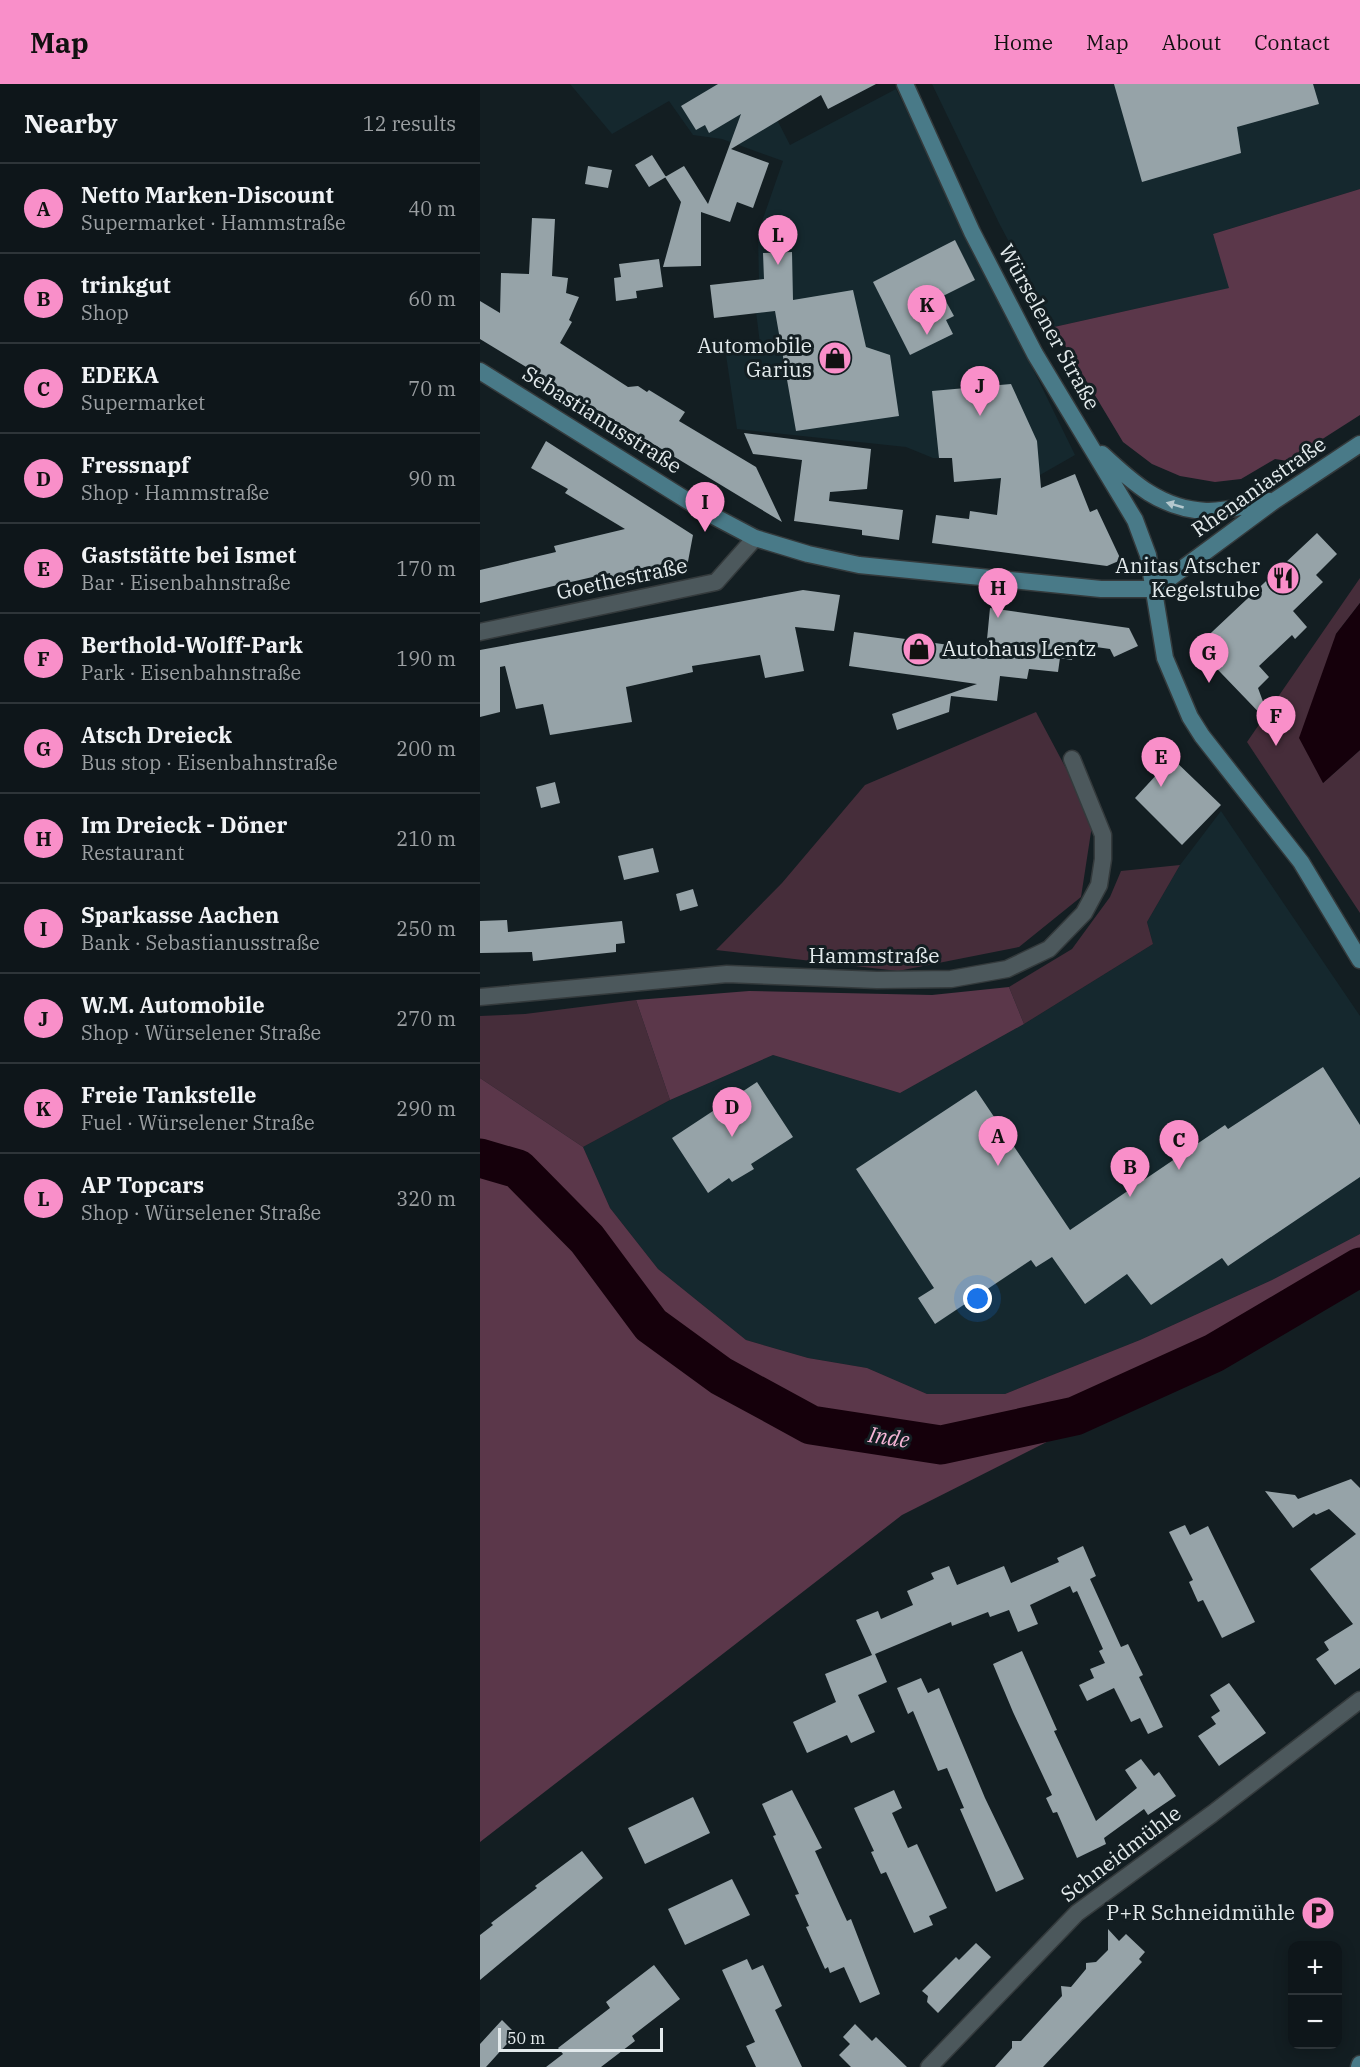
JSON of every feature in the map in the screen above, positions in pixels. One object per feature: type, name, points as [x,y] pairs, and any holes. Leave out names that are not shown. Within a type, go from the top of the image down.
[{"type":"main road","name":"Würselener Straße","points":[[904,84],[972,232],[1035,354],[1135,520],[1148,555],[1165,658],[1190,717],[1208,744],[1260,806],[1301,862],[1360,960]]},
{"type":"main road","name":"Sebastianusstraße","points":[[480,371],[704,511],[755,538],[808,554],[859,565],[1101,589],[1155,589]]},
{"type":"main road","points":[[1084,436],[1132,483],[1160,500],[1176,506],[1206,511],[1274,501]]},
{"type":"main road","name":"Rhenaniastraße","points":[[1155,589],[1274,501],[1360,444]]},
{"type":"street","name":"Goethestraße","points":[[480,632],[716,582],[755,538]]},
{"type":"street","name":"Hammstraße","points":[[480,997],[727,974],[877,980],[951,979],[1007,969],[1049,949],[1084,913],[1099,885],[1103,859],[1103,836],[1072,759]]},
{"type":"street","name":"Schneidmühle","points":[[929,2067],[1077,1913],[1212,1814],[1360,1700]]},
{"type":"shaded area","points":[[570,84],[787,84],[771,108],[790,145],[896,89],[1075,455],[1040,475],[992,480],[952,458],[933,458],[906,447],[737,429],[726,355],[760,344],[753,287],[759,282],[758,233],[783,161],[722,139],[693,135],[669,101],[612,134]]},
{"type":"shaded area","points":[[932,84],[1360,84],[1360,189],[1213,234],[1230,288],[1054,327],[999,223]]},
{"type":"shaded area","points":[[1360,189],[1360,415],[1288,461],[1275,459],[1241,479],[1215,482],[1180,476],[1152,464],[1123,442],[1054,327],[1229,288],[1213,234]]},
{"type":"shaded area","points":[[1360,578],[1360,603],[1336,634],[1323,783],[1360,750],[1360,913],[1247,742]]},
{"type":"shaded area","points":[[1360,603],[1360,750],[1323,783],[1299,738],[1336,634]]},
{"type":"shaded area","points":[[1036,712],[1093,819],[1081,897],[1019,947],[898,971],[716,950],[782,883],[865,785]]},
{"type":"shaded area","points":[[1221,811],[1360,1016],[1360,1234],[1272,1280],[1140,1340],[1005,1394],[927,1394],[867,1368],[808,1358],[746,1340],[658,1269],[610,1208],[583,1147],[670,1100],[773,1055],[900,1093],[1024,1024],[1153,944],[1147,922],[1180,865]]},
{"type":"shaded area","points":[[1180,865],[1147,922],[1153,944],[1024,1024],[1009,987],[1072,949],[1110,897],[1121,871]]},
{"type":"shaded area","points":[[1009,987],[1024,1024],[900,1093],[773,1055],[670,1100],[636,1000],[749,991],[932,995]]},
{"type":"shaded area","points":[[636,1000],[670,1100],[583,1147],[480,1078],[480,1016],[525,1014]]},
{"type":"shaded area","points":[[480,1078],[583,1147],[610,1208],[658,1269],[746,1340],[808,1358],[867,1368],[927,1394],[1005,1394],[1140,1340],[1272,1280],[1360,1234],[1360,1274],[1213,1358],[902,1515],[480,1842]]},
{"type":"building","points":[[718,84],[876,84],[828,109],[821,95],[731,149],[769,163],[753,208],[737,202],[730,222],[701,212],[701,266],[663,267],[681,202],[665,177],[684,166],[708,204],[741,114],[709,133],[705,125],[696,130],[681,106]]},
{"type":"building","points":[[1114,84],[1313,84],[1319,104],[1237,127],[1241,153],[1142,182]]},
{"type":"building","points":[[652,155],[666,177],[649,187],[635,165]]},
{"type":"building","points":[[588,166],[612,170],[608,188],[585,184]]},
{"type":"building","points":[[532,218],[555,219],[552,276],[568,278],[566,293],[579,297],[569,320],[572,322],[560,343],[628,387],[638,386],[647,392],[649,390],[685,412],[679,421],[756,467],[782,522],[480,339],[480,301],[500,313],[501,273],[529,274]]},
{"type":"building","points":[[955,240],[975,280],[943,296],[954,316],[946,320],[953,334],[910,355],[873,282]]},
{"type":"building","name":"Automobile Garius","points":[[792,252],[793,300],[853,290],[866,347],[890,355],[899,416],[796,431],[775,311],[714,318],[710,285],[764,279],[763,253]]},
{"type":"building","points":[[659,259],[663,287],[636,291],[637,298],[616,301],[614,278],[621,277],[619,264]]},
{"type":"building","points":[[1011,384],[1037,441],[1041,488],[1075,474],[1090,512],[1097,509],[1121,560],[1107,566],[932,543],[936,515],[969,519],[970,511],[997,515],[1001,478],[954,482],[952,458],[939,458],[932,391]]},
{"type":"building","points":[[744,433],[871,449],[867,489],[830,492],[829,501],[903,510],[899,540],[862,535],[862,530],[794,521],[802,460],[753,454]]},
{"type":"building","points":[[546,441],[693,535],[686,572],[612,586],[610,573],[480,603],[480,570],[556,552],[554,546],[625,529],[565,493],[568,489],[531,468]]},
{"type":"building","points":[[1317,533],[1337,554],[1316,575],[1323,582],[1293,611],[1307,627],[1295,639],[1292,635],[1259,666],[1269,677],[1258,688],[1272,726],[1196,647]]},
{"type":"building","points":[[803,590],[840,595],[834,631],[795,627],[804,671],[765,678],[760,655],[692,666],[693,672],[626,687],[632,722],[550,735],[543,704],[516,709],[505,666],[500,667],[500,712],[480,717],[480,650]]},
{"type":"building","points":[[990,608],[1129,628],[1138,646],[1114,657],[1110,649],[1075,644],[1072,660],[1060,658],[1058,672],[1029,669],[1027,679],[1000,676],[997,701],[951,696],[949,712],[897,730],[892,714],[977,684],[849,666],[854,632],[986,650]]},
{"type":"building","points":[[1172,758],[1221,805],[1182,845],[1135,798]]},
{"type":"building","points":[[555,782],[560,803],[541,808],[536,787]]},
{"type":"building","points":[[653,848],[659,872],[624,880],[618,856]]},
{"type":"building","points":[[693,889],[698,906],[680,911],[676,894]]},
{"type":"building","points":[[507,920],[508,932],[622,921],[625,943],[616,944],[616,952],[533,961],[532,952],[480,953],[480,921]]},
{"type":"building","points":[[1323,1067],[1360,1125],[1360,1177],[1228,1266],[1222,1258],[1151,1305],[1127,1274],[1085,1304],[1052,1257],[1036,1267],[1031,1260],[935,1324],[918,1298],[934,1288],[856,1169],[976,1090],[1070,1230],[1225,1125],[1228,1129]]},
{"type":"building","points":[[757,1082],[793,1137],[751,1164],[754,1169],[732,1182],[729,1178],[708,1193],[672,1138]]},
{"type":"building","points":[[1351,1479],[1360,1488],[1360,1668],[1335,1685],[1316,1659],[1329,1650],[1324,1642],[1353,1624],[1310,1569],[1356,1534],[1329,1509],[1316,1515],[1314,1513],[1293,1528],[1265,1491],[1295,1495],[1298,1499]]},
{"type":"building","points":[[1185,1525],[1190,1535],[1208,1526],[1255,1622],[1222,1638],[1203,1600],[1198,1602],[1189,1582],[1193,1580],[1169,1532]]},
{"type":"building","points":[[1083,1546],[1096,1576],[1090,1579],[1121,1647],[1128,1644],[1143,1675],[1139,1677],[1163,1727],[1148,1734],[1140,1718],[1131,1722],[1114,1688],[1087,1701],[1079,1685],[1094,1678],[1090,1669],[1105,1663],[1099,1651],[1103,1649],[1077,1591],[1073,1593],[1070,1586],[1030,1605],[1038,1624],[1018,1632],[1009,1610],[990,1617],[988,1612],[952,1626],[951,1622],[875,1654],[887,1682],[858,1695],[875,1732],[851,1743],[847,1735],[807,1753],[793,1722],[836,1702],[825,1674],[872,1655],[856,1620],[878,1611],[881,1619],[913,1605],[907,1591],[934,1579],[931,1573],[949,1566],[957,1585],[1004,1566],[1011,1583],[1059,1562],[1057,1558]]},
{"type":"building","points":[[1022,1651],[1057,1730],[1054,1731],[1096,1821],[1137,1788],[1125,1770],[1141,1759],[1154,1776],[1159,1772],[1176,1796],[1148,1815],[1144,1809],[1104,1838],[1106,1844],[1077,1858],[1057,1812],[1053,1813],[1046,1798],[1052,1795],[993,1664]]},
{"type":"building","points":[[921,1678],[928,1693],[939,1688],[985,1798],[1024,1879],[996,1892],[960,1809],[964,1808],[947,1768],[938,1771],[913,1711],[908,1714],[897,1688]]},
{"type":"building","points":[[1229,1683],[1266,1733],[1219,1766],[1198,1736],[1216,1724],[1211,1717],[1220,1711],[1210,1695]]},
{"type":"building","points":[[792,1790],[822,1848],[815,1851],[847,1921],[851,1919],[880,1994],[860,2003],[844,1967],[830,1973],[828,1967],[825,1969],[806,1927],[809,1926],[795,1895],[799,1894],[773,1836],[776,1835],[762,1804]]},
{"type":"building","points":[[894,1790],[902,1808],[892,1813],[908,1848],[917,1844],[947,1908],[929,1916],[933,1925],[914,1933],[886,1872],[881,1874],[871,1852],[874,1851],[854,1808]]},
{"type":"building","points":[[693,1797],[710,1833],[645,1864],[628,1828]]},
{"type":"building","points":[[582,1851],[603,1878],[480,1980],[480,1935],[493,1925],[491,1923],[537,1888],[535,1886]]},
{"type":"building","points":[[732,1879],[750,1915],[685,1945],[668,1909]]},
{"type":"building","points":[[1108,1929],[1119,1941],[1126,1934],[1145,1952],[1139,1959],[1142,1962],[1043,2067],[995,2067],[1012,2048],[1012,2041],[1021,2041],[1062,1996],[1061,1986],[1071,1987],[1086,1969],[1086,1963],[1096,1962],[1108,1950]]},
{"type":"building","points":[[976,1943],[991,1957],[938,2013],[927,2002],[928,1996],[922,1991],[956,1957],[959,1960]]},
{"type":"building","points":[[747,1959],[752,1970],[763,1965],[782,2006],[775,2010],[802,2067],[756,2067],[746,2046],[755,2042],[722,1970]]},
{"type":"building","points":[[654,1965],[680,1999],[632,2036],[635,2041],[601,2067],[546,2067],[563,2054],[558,2048],[610,2008],[606,2002]]},
{"type":"building","points":[[502,2020],[516,2034],[486,2067],[480,2067],[480,2044]]},
{"type":"building","points":[[855,2024],[872,2041],[876,2037],[907,2067],[851,2067],[839,2055],[850,2044],[843,2037]]},
{"type":"waterway","name":"Inde","points":[[480,1158],[518,1169],[587,1239],[651,1325],[721,1376],[811,1425],[941,1445],[1075,1416],[1214,1353],[1360,1267]]},
{"type":"place","name":"AP Topcars","points":[[778,265]]},
{"type":"place","name":"Freie Tankstelle","points":[[927,335]]},
{"type":"place","name":"Automobile Garius","points":[[835,358]]},
{"type":"place","name":"W.M. Automobile","points":[[980,416]]},
{"type":"place","name":"Sparkasse Aachen","points":[[705,532]]},
{"type":"place","name":"Anitas Atscher Kegelstube","points":[[1283,578]]},
{"type":"place","name":"Im Dreieck - Döner","points":[[998,618]]},
{"type":"place","name":"Autohaus Lentz","points":[[919,649]]},
{"type":"place","name":"Atsch Dreieck","points":[[1209,683]]},
{"type":"place","name":"Berthold-Wolff-Park","points":[[1276,746]]},
{"type":"place","name":"Gaststätte bei Ismet","points":[[1161,787]]},
{"type":"place","name":"Fressnapf","points":[[732,1137]]},
{"type":"place","name":"Netto Marken-Discount","points":[[998,1166]]},
{"type":"place","name":"EDEKA","points":[[1179,1170]]},
{"type":"place","name":"trinkgut","points":[[1130,1197]]},
{"type":"place","name":"P+R Schneidmühle","points":[[1318,1913]]}]
